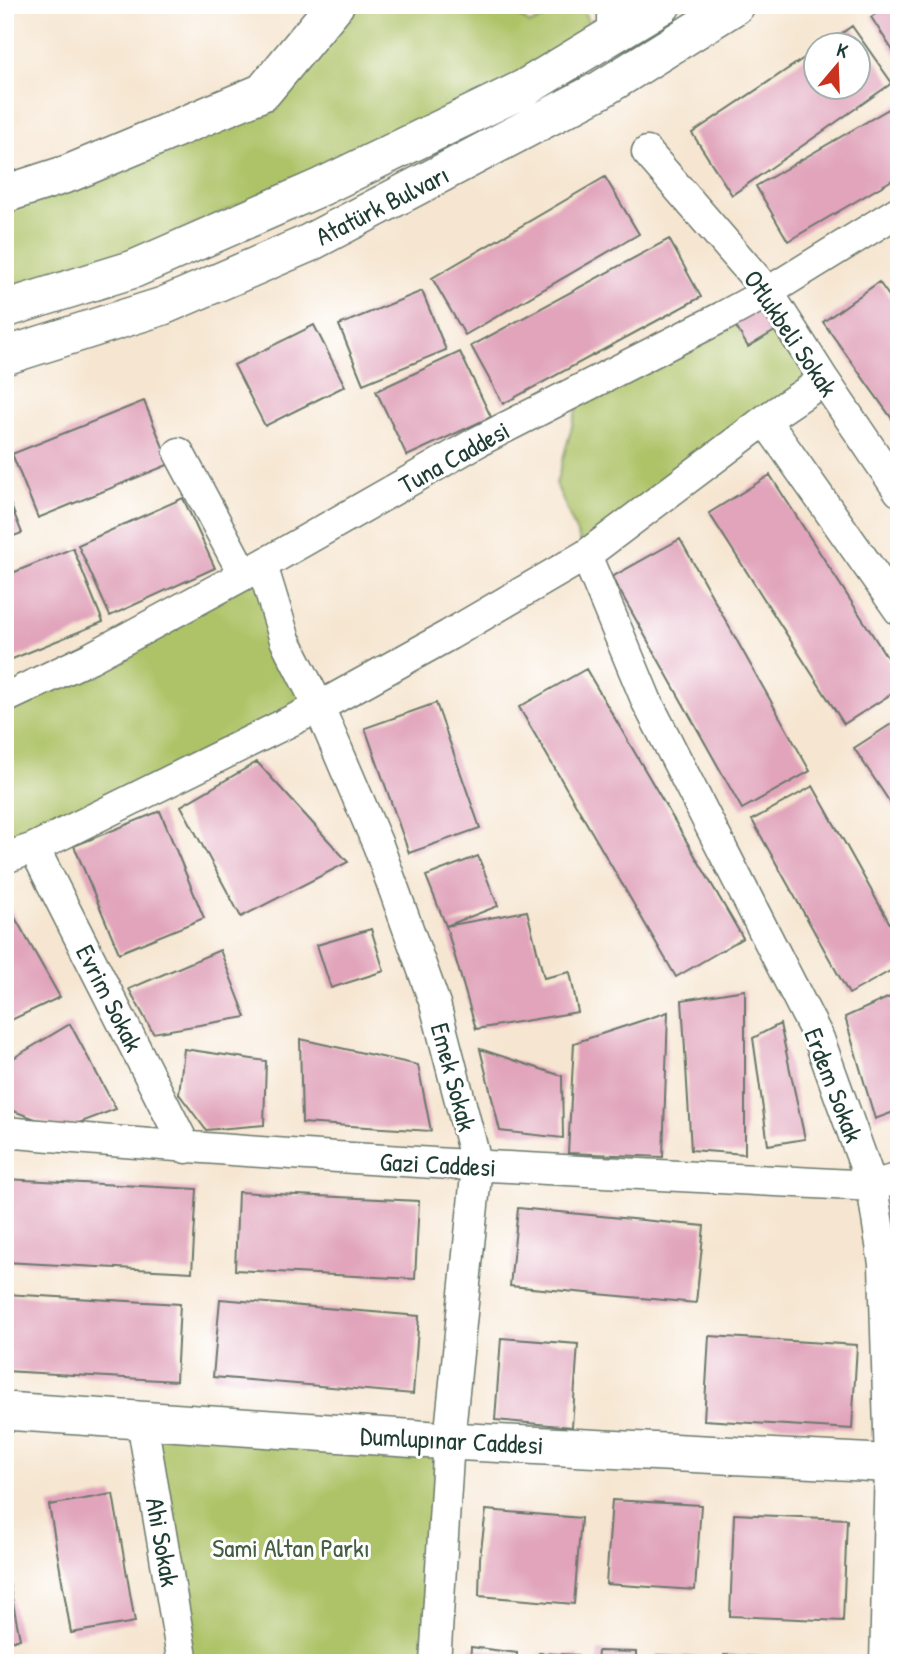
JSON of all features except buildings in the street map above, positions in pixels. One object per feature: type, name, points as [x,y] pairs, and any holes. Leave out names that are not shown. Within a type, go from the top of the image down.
[{"type":"main road","points":[[5,194],[70,173],[263,92],[335,5]]},
{"type":"main road","name":"Atatürk Bulvarı","points":[[5,309],[134,269],[321,187],[523,89],[613,20],[662,5]]},
{"type":"main road","name":"Atatürk Bulvarı","points":[[5,356],[163,306],[307,244],[600,90],[736,5]]},
{"type":"main road","name":"Dumlupınar Caddesi","points":[[5,1411],[449,1441],[894,1464]]},
{"type":"street","name":"Otlukbeli Sokak","points":[[647,152],[768,292],[899,491]]},
{"type":"street","name":"Tuna Caddesi","points":[[5,698],[90,658],[253,570],[479,441],[768,292],[899,211]]},
{"type":"street","points":[[5,858],[34,848],[319,707],[449,635],[586,555],[765,420],[824,380]]},
{"type":"street","points":[[765,420],[899,610]]},
{"type":"street","name":"Emek Sokak","points":[[179,453],[253,570],[319,707],[377,845],[435,1004],[477,1166],[449,1441],[435,1663]]},
{"type":"street","name":"Erdem Sokak","points":[[586,555],[647,702],[818,1039],[885,1182],[884,1264],[894,1464],[885,1663]]},
{"type":"street","name":"Evrim Sokak","points":[[34,848],[186,1148]]},
{"type":"street","name":"Gazi Caddesi","points":[[5,1132],[186,1148],[477,1166],[885,1182]]},
{"type":"street","name":"Ahi Sokak","points":[[142,1421],[183,1663]]},
{"type":"green space","points":[[335,5],[505,5],[530,24],[581,5],[599,44],[5,309],[5,194],[263,92]]},
{"type":"green space","points":[[768,292],[824,380],[586,555],[556,484],[582,390]]},
{"type":"green space","points":[[262,565],[319,707],[5,858],[5,698]]},
{"type":"green space","name":"Sami Altan Parkı","points":[[142,1421],[449,1441],[435,1663],[183,1663]]}]
